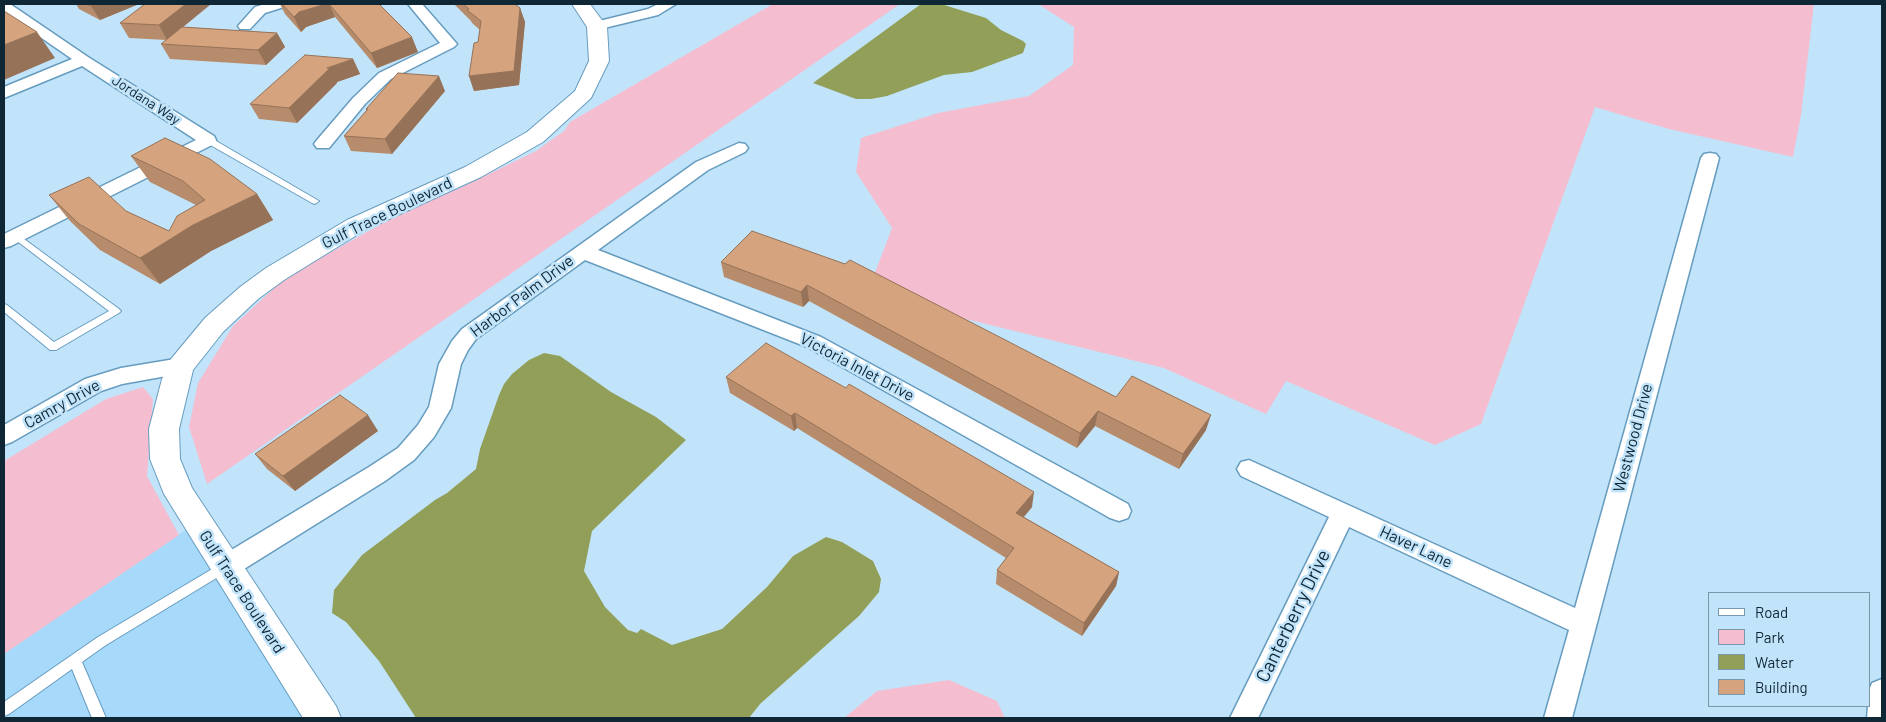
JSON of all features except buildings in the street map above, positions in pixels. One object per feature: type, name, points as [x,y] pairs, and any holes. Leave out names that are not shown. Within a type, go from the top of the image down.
[{"type":"street","points":[[245,26],[260,10],[279,4]]},
{"type":"street","points":[[323,144],[359,101],[385,76],[449,44],[415,4]]},
{"type":"street","name":"Gulf Trace Boulevard","points":[[323,718],[179,494],[165,459],[164,429],[181,366],[214,325],[250,293],[283,269],[356,225],[473,172],[536,137],[584,94],[599,61],[596,26],[581,4]]},
{"type":"street","points":[[596,26],[653,12],[669,4]]},
{"type":"street","name":"Jordana Way","points":[[4,6],[83,60],[208,140]]},
{"type":"street","points":[[4,94],[83,60]]},
{"type":"street","points":[[10,239],[208,140]]},
{"type":"street","name":"Harbor Palm Drive","points":[[227,566],[377,474],[406,454],[426,431],[440,408],[450,364],[459,346],[469,334],[702,166],[740,148]]},
{"type":"street","name":"Westwood Drive","points":[[1558,718],[1710,158]]},
{"type":"street","name":"Victoria Inlet Drive","points":[[582,251],[619,268],[814,342],[1120,511]]},
{"type":"street","name":"Camry Drive","points":[[4,436],[93,385],[120,376],[181,366]]},
{"type":"street","name":"Haver Lane","points":[[1249,469],[1582,624]]},
{"type":"street","name":"Canterberry Drive","points":[[1244,718],[1343,514]]},
{"type":"street","points":[[1881,718],[1882,692]]},
{"type":"lane","points":[[208,140],[315,201]]},
{"type":"lane","points":[[4,307],[53,347],[116,310],[10,239]]},
{"type":"lane","points":[[4,710],[102,641],[227,566]]},
{"type":"lane","points":[[75,660],[100,718]]},
{"type":"shaded area","points":[[190,527],[305,718],[4,718],[4,653]]},
{"type":"green space","points":[[773,4],[900,4],[207,484],[189,427],[198,383],[233,326],[284,279],[400,213],[460,188],[536,151],[564,131],[570,122]]},
{"type":"green space","points":[[1038,4],[1814,4],[1801,115],[1793,157],[1669,129],[1595,107],[1481,424],[1435,445],[1286,381],[1266,414],[1164,368],[958,317],[874,275],[892,228],[856,172],[861,138],[938,113],[1029,96],[1073,65],[1074,27]]},
{"type":"green space","points":[[143,387],[153,399],[147,476],[179,535],[4,654],[4,461],[106,399]]},
{"type":"green space","points":[[949,680],[997,701],[1005,718],[844,718],[877,691]]},
{"type":"water","points":[[921,4],[941,4],[986,18],[1001,30],[1023,41],[1026,44],[1023,53],[972,72],[944,75],[887,96],[871,99],[856,99],[813,83]]},
{"type":"water","points":[[544,353],[560,356],[611,392],[656,417],[686,440],[592,531],[584,571],[605,607],[628,630],[637,633],[641,629],[672,645],[722,629],[767,587],[793,556],[826,537],[842,542],[873,561],[881,579],[879,592],[859,616],[760,704],[749,718],[416,718],[379,661],[346,622],[332,613],[334,590],[362,555],[447,493],[476,469],[480,449],[504,384],[512,374],[529,360]]}]
